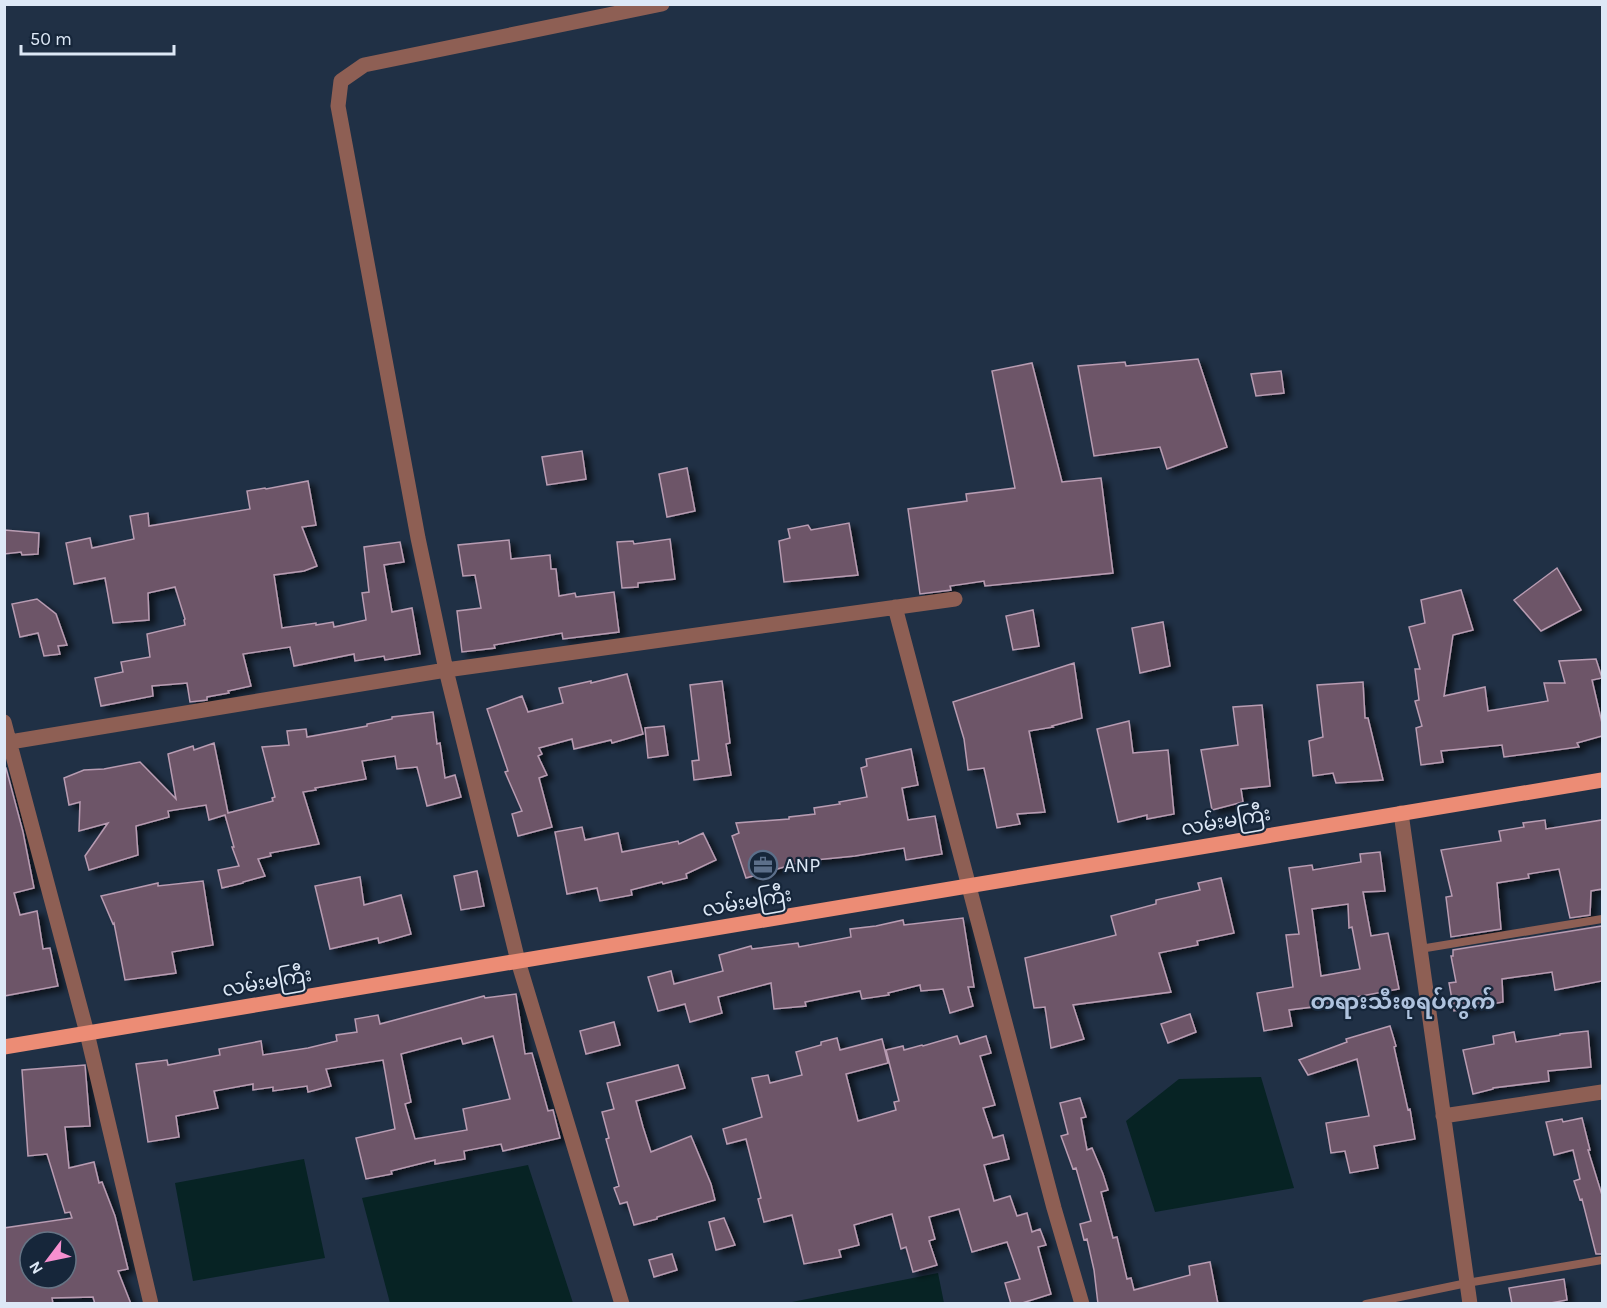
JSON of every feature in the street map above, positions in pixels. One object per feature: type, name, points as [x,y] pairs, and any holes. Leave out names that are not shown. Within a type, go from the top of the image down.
[{"type":"main road","name":"လမ်းမကြီး","points":[[4,1047],[1602,780]]},
{"type":"street","points":[[622,1304],[518,961],[447,670],[418,538],[338,106],[341,81],[364,65],[662,4]]},
{"type":"street","points":[[7,743],[447,670],[955,599]]},
{"type":"street","points":[[895,607],[967,886],[1082,1304]]},
{"type":"street","points":[[4,722],[7,743],[87,1033],[151,1304]]},
{"type":"street","points":[[1401,813],[1470,1304]]},
{"type":"street","points":[[1443,1116],[1602,1092]]},
{"type":"lane","points":[[1420,949],[1602,919]]},
{"type":"lane","points":[[1366,1304],[1467,1283],[1602,1260]]},
{"type":"shaded area","points":[[1261,1077],[1294,1188],[1155,1212],[1126,1121],[1179,1079]]},
{"type":"shaded area","points":[[304,1159],[325,1258],[193,1281],[175,1183]]},
{"type":"shaded area","points":[[528,1165],[573,1303],[390,1303],[362,1198]]},
{"type":"shaded area","points":[[938,1273],[944,1303],[787,1303]]},
{"type":"building","points":[[1198,359],[1227,447],[1167,469],[1160,447],[1094,456],[1078,366],[1125,362],[1126,366]]},
{"type":"building","points":[[1032,363],[1062,482],[1101,478],[1113,573],[985,586],[984,581],[950,586],[951,590],[920,594],[908,509],[967,501],[966,494],[1015,488],[992,371]]},
{"type":"building","points":[[1281,371],[1284,393],[1256,396],[1251,374]]},
{"type":"building","points":[[582,451],[586,479],[547,485],[542,457]]},
{"type":"building","points":[[687,468],[695,511],[667,517],[659,474]]},
{"type":"building","points":[[308,481],[316,525],[302,527],[317,566],[304,571],[274,575],[282,628],[333,622],[334,627],[366,620],[362,593],[369,592],[364,547],[400,542],[404,562],[384,565],[392,612],[412,608],[420,654],[385,660],[384,656],[355,661],[354,654],[294,666],[290,647],[243,654],[251,686],[207,697],[207,700],[190,702],[187,683],[152,686],[153,696],[101,706],[95,678],[123,672],[121,662],[150,657],[147,634],[185,625],[185,619],[175,587],[148,593],[149,620],[113,623],[105,578],[74,584],[66,543],[90,538],[92,548],[134,539],[130,516],[148,513],[149,526],[250,509],[247,491]]},
{"type":"building","points":[[849,523],[858,575],[784,582],[779,541],[790,538],[788,529],[808,525],[811,530]]},
{"type":"building","points":[[4,530],[39,533],[38,554],[22,555],[21,552],[4,554]]},
{"type":"building","points":[[670,539],[675,579],[638,583],[638,587],[622,588],[617,542],[633,541],[634,544]]},
{"type":"building","points":[[509,540],[511,559],[550,555],[551,569],[556,569],[559,596],[575,593],[576,597],[614,592],[619,632],[563,639],[562,633],[494,645],[495,648],[462,652],[457,611],[481,608],[475,575],[463,576],[458,545]]},
{"type":"building","points":[[1557,568],[1581,610],[1541,631],[1514,600]]},
{"type":"building","points":[[1461,590],[1473,630],[1453,635],[1444,696],[1485,687],[1488,711],[1548,701],[1544,683],[1565,683],[1559,661],[1596,659],[1602,678],[1592,680],[1602,723],[1602,736],[1577,743],[1579,747],[1504,757],[1502,745],[1441,751],[1443,762],[1421,765],[1416,728],[1422,726],[1415,701],[1419,700],[1415,669],[1420,669],[1409,627],[1425,623],[1421,600]]},
{"type":"building","points":[[37,599],[56,614],[67,645],[58,646],[60,654],[44,656],[38,633],[20,637],[12,604]]},
{"type":"building","points":[[1033,610],[1039,646],[1013,650],[1006,616]]},
{"type":"building","points":[[1163,622],[1170,666],[1140,673],[1132,628]]},
{"type":"building","points":[[1074,663],[1082,718],[1053,727],[1029,731],[1045,812],[1017,814],[1020,824],[997,828],[984,768],[968,770],[964,739],[953,702]]},
{"type":"building","points":[[627,674],[643,734],[612,743],[611,740],[574,749],[572,739],[539,748],[542,754],[538,756],[547,775],[539,778],[552,827],[518,836],[512,814],[522,811],[505,772],[508,771],[487,709],[522,696],[528,712],[563,703],[559,688]]},
{"type":"building","points":[[722,681],[730,743],[726,744],[731,775],[694,780],[692,761],[699,760],[690,685]]},
{"type":"building","points":[[1363,682],[1365,718],[1368,718],[1383,780],[1336,783],[1333,773],[1313,776],[1309,741],[1323,737],[1317,685]]},
{"type":"building","points":[[1262,705],[1270,786],[1241,789],[1243,802],[1212,810],[1201,750],[1238,745],[1233,707]]},
{"type":"building","points":[[433,712],[445,778],[455,775],[461,797],[427,806],[417,767],[397,769],[395,756],[362,761],[366,779],[303,792],[319,844],[270,853],[271,856],[258,859],[265,876],[222,888],[218,870],[239,866],[225,815],[209,820],[206,805],[168,811],[169,817],[136,826],[138,855],[89,870],[85,856],[108,823],[79,831],[80,802],[69,805],[64,778],[84,770],[104,769],[140,762],[176,799],[168,754],[193,746],[194,750],[214,743],[228,813],[273,801],[272,798],[275,797],[262,747],[289,745],[287,731],[306,729],[307,737],[367,726],[367,724],[392,719],[392,717]]},
{"type":"building","points":[[1129,721],[1133,753],[1168,750],[1174,814],[1147,819],[1147,815],[1118,822],[1097,729]]},
{"type":"building","points":[[664,726],[668,755],[648,758],[645,728]]},
{"type":"building","points":[[911,749],[918,785],[902,788],[908,820],[935,816],[942,854],[906,860],[904,848],[805,861],[746,878],[732,836],[739,833],[736,823],[789,819],[789,817],[815,814],[814,808],[867,797],[861,768],[867,766],[866,759]]},
{"type":"building","points":[[4,768],[6,768],[23,832],[34,888],[14,893],[20,915],[37,911],[43,949],[50,948],[58,986],[4,996]]},
{"type":"building","points":[[1545,820],[1546,829],[1602,820],[1602,889],[1591,891],[1590,915],[1570,918],[1559,869],[1528,874],[1529,878],[1497,883],[1501,929],[1451,937],[1446,897],[1452,896],[1441,850],[1501,841],[1499,831],[1524,827],[1523,823]]},
{"type":"building","points":[[582,827],[585,840],[618,833],[622,852],[678,841],[679,844],[703,833],[716,860],[686,874],[687,878],[631,890],[632,895],[600,901],[597,888],[567,894],[555,832]]},
{"type":"building","points":[[1380,852],[1385,891],[1363,892],[1371,936],[1388,933],[1399,989],[1329,1002],[1329,1005],[1289,1010],[1292,1026],[1264,1031],[1257,993],[1293,987],[1286,935],[1299,934],[1289,868],[1312,865],[1313,870],[1361,862],[1360,854]],"holes":[[[1348,904],[1349,928],[1352,927],[1360,969],[1321,976],[1312,909]]]},
{"type":"building","points":[[477,871],[484,906],[461,910],[454,876]]},
{"type":"building","points":[[360,877],[364,905],[401,895],[411,934],[379,943],[378,938],[330,949],[315,886]]},
{"type":"building","points":[[1221,878],[1234,933],[1197,941],[1198,945],[1159,953],[1171,992],[1073,1005],[1084,1039],[1051,1048],[1045,1007],[1034,1008],[1025,958],[1116,935],[1111,916],[1156,904],[1156,900],[1200,890],[1198,883]]},
{"type":"building","points":[[203,881],[213,945],[172,952],[176,973],[125,980],[114,923],[101,896],[158,883],[158,886]]},
{"type":"building","points":[[963,918],[974,987],[968,987],[973,1006],[950,1013],[943,989],[921,991],[920,985],[888,993],[889,995],[862,999],[860,991],[805,1002],[806,1006],[774,1009],[771,983],[718,997],[722,1013],[690,1022],[685,1004],[658,1011],[648,977],[671,971],[674,984],[723,971],[719,955],[751,946],[752,949],[798,943],[799,947],[851,937],[850,929],[903,920],[904,925]]},
{"type":"building","points":[[1602,926],[1602,981],[1555,990],[1552,972],[1502,979],[1503,1002],[1454,1011],[1449,983],[1456,982],[1451,956],[1453,956],[1453,950]]},
{"type":"building","points":[[516,994],[525,1054],[532,1053],[548,1111],[553,1110],[560,1138],[503,1151],[501,1144],[464,1151],[465,1159],[435,1164],[435,1160],[391,1171],[392,1174],[366,1179],[356,1138],[395,1129],[383,1060],[326,1069],[331,1086],[308,1092],[307,1086],[273,1091],[273,1087],[253,1090],[253,1084],[214,1091],[218,1108],[176,1116],[179,1137],[148,1142],[136,1064],[167,1060],[168,1065],[220,1055],[219,1049],[261,1041],[263,1055],[308,1048],[337,1041],[336,1035],[357,1032],[355,1019],[378,1015],[380,1024],[484,996],[485,998]],"holes":[[[493,1036],[510,1099],[463,1109],[467,1130],[415,1139],[405,1104],[411,1102],[401,1054],[461,1038],[463,1044]]]},
{"type":"building","points":[[1190,1014],[1196,1032],[1168,1043],[1161,1024]]},
{"type":"building","points":[[614,1022],[620,1045],[586,1054],[580,1031]]},
{"type":"building","points":[[1390,1026],[1415,1139],[1374,1146],[1378,1168],[1350,1173],[1345,1151],[1331,1153],[1326,1123],[1369,1116],[1357,1059],[1308,1075],[1299,1060],[1347,1042],[1346,1039]]},
{"type":"building","points":[[1588,1031],[1591,1067],[1548,1071],[1549,1081],[1493,1088],[1473,1094],[1463,1050],[1494,1044],[1493,1036],[1514,1032],[1516,1042]]},
{"type":"building","points":[[957,1036],[960,1044],[986,1036],[991,1053],[980,1056],[995,1105],[983,1108],[993,1138],[1003,1135],[1009,1159],[984,1165],[994,1201],[1010,1196],[1017,1216],[1027,1213],[1032,1232],[1040,1229],[1046,1245],[1038,1247],[1051,1294],[1019,1304],[1011,1304],[1005,1283],[1020,1279],[1007,1242],[972,1252],[959,1209],[929,1217],[935,1239],[929,1241],[937,1265],[913,1272],[906,1247],[901,1249],[892,1214],[854,1225],[859,1245],[839,1250],[841,1257],[804,1264],[792,1215],[764,1222],[758,1199],[761,1198],[746,1139],[727,1144],[723,1129],[762,1117],[752,1078],[768,1075],[770,1083],[802,1075],[796,1052],[837,1038],[840,1050],[882,1039],[888,1063],[846,1074],[858,1121],[896,1110],[894,1102],[899,1101],[886,1050],[903,1046],[904,1050]]},
{"type":"building","points":[[85,1065],[90,1126],[65,1127],[69,1168],[94,1162],[99,1183],[102,1182],[115,1216],[128,1269],[118,1271],[131,1304],[95,1304],[93,1297],[52,1298],[53,1304],[4,1304],[4,1228],[72,1218],[70,1212],[65,1213],[47,1154],[28,1156],[22,1070]]},
{"type":"building","points":[[678,1065],[685,1088],[636,1101],[643,1127],[651,1152],[691,1136],[711,1184],[715,1200],[634,1225],[627,1202],[620,1204],[614,1188],[619,1186],[606,1139],[609,1138],[602,1112],[614,1109],[607,1083]]},
{"type":"building","points":[[1080,1098],[1086,1117],[1081,1118],[1087,1150],[1092,1148],[1103,1174],[1108,1190],[1101,1192],[1113,1238],[1117,1237],[1127,1279],[1131,1278],[1134,1290],[1190,1275],[1189,1266],[1210,1262],[1218,1304],[1098,1304],[1094,1270],[1087,1239],[1084,1240],[1080,1224],[1091,1221],[1076,1168],[1073,1169],[1061,1136],[1068,1134],[1060,1103]]},
{"type":"building","points":[[1582,1118],[1590,1150],[1588,1150],[1602,1195],[1602,1254],[1596,1254],[1582,1199],[1580,1200],[1574,1181],[1580,1179],[1573,1150],[1554,1155],[1546,1122],[1562,1119],[1563,1122]]},
{"type":"building","points":[[724,1218],[735,1245],[716,1250],[709,1222]]},
{"type":"building","points":[[672,1254],[677,1270],[654,1277],[649,1260]]},
{"type":"building","points":[[1564,1279],[1567,1300],[1545,1304],[1512,1304],[1509,1288]]},
{"type":"place","name":"ANP","points":[[763,865]]},
{"type":"district","name":"တရားသီးစုရပ်ကွက်","points":[[1403,1002]]}]
